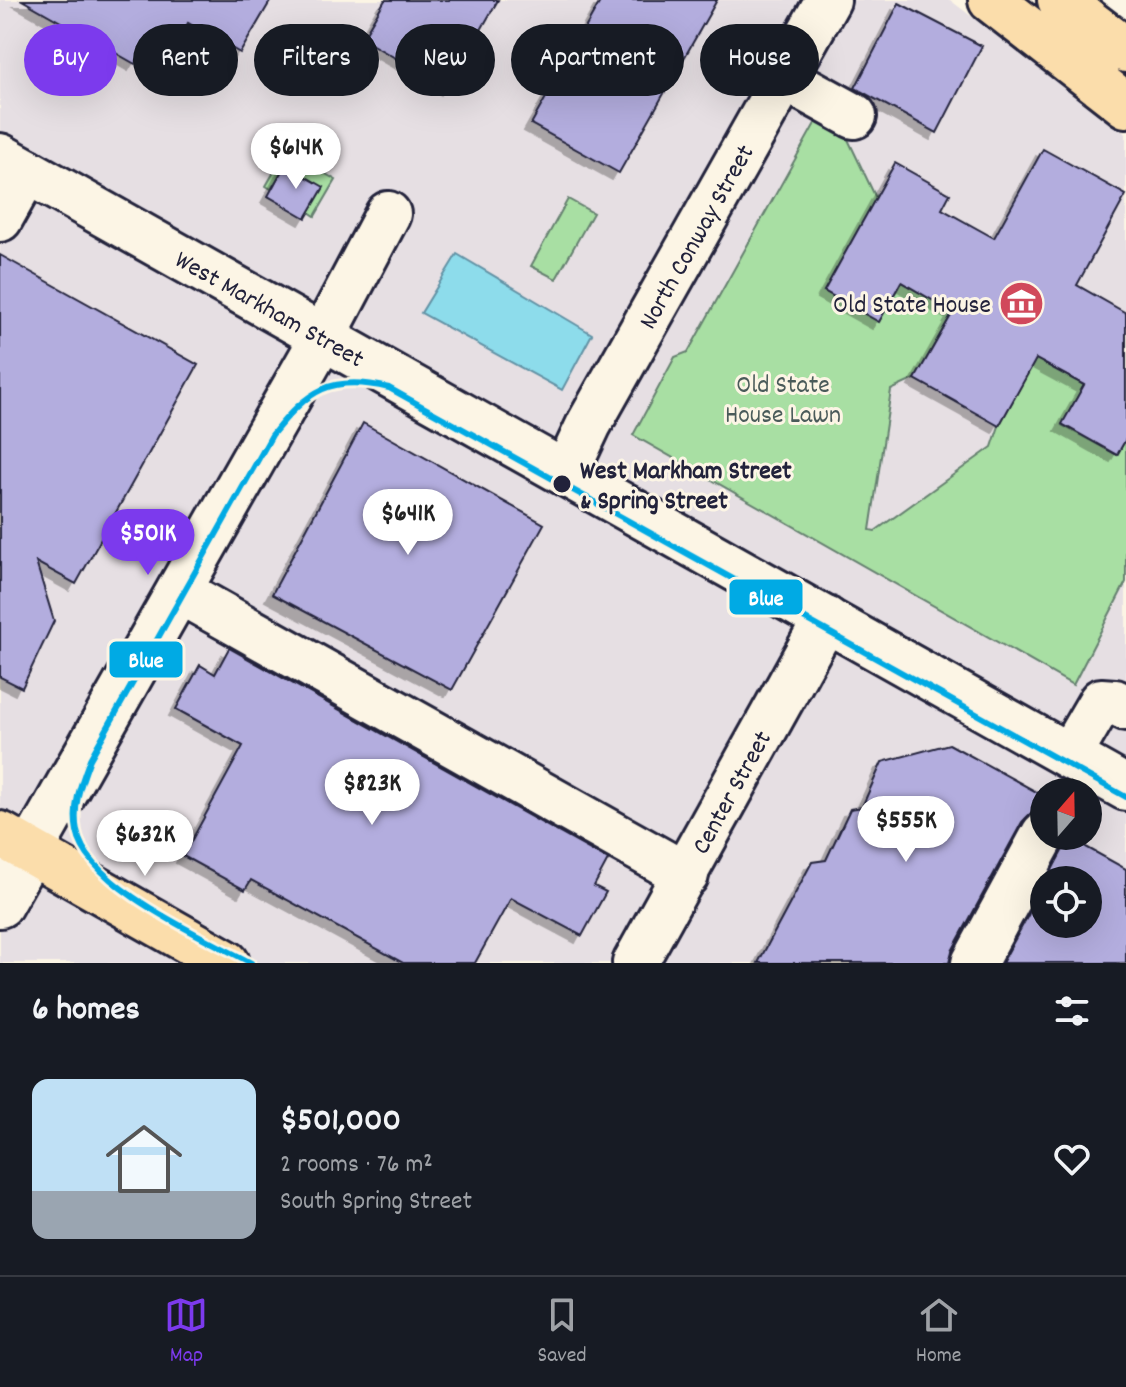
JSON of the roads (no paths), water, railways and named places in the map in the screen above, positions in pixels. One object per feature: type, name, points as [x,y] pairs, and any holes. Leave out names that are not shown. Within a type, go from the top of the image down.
[{"type":"main road","points":[[991,0],[1126,105]]},
{"type":"main road","points":[[1060,0],[1126,50]]},
{"type":"main road","points":[[15,842],[227,963]]},
{"type":"street","name":"North Conway Street","points":[[815,24],[828,0]]},
{"type":"street","name":"North Conway Street","points":[[566,473],[589,424],[775,96]]},
{"type":"street","points":[[818,96],[854,116]]},
{"type":"street","points":[[0,219],[14,164]]},
{"type":"street","name":"West Markham Street","points":[[14,164],[826,619],[1071,769],[1126,788]]},
{"type":"street","points":[[0,905],[15,842],[179,591],[323,337],[388,214]]},
{"type":"street","points":[[179,591],[686,875]]},
{"type":"street","name":"Center Street","points":[[635,963],[826,619]]},
{"type":"street","points":[[1071,769],[1101,701],[1115,702],[1126,708]]},
{"type":"street","points":[[974,963],[1035,850]]},
{"type":"water","points":[[457,254],[592,334],[562,390],[421,313]]},
{"type":"place","name":"Old State House","points":[[1022,303]]},
{"type":"place","name":"West Markham Street & Spring Street","points":[[562,484]]},
{"type":"park label","name":"Old State House Lawn","points":[[783,398]]}]
